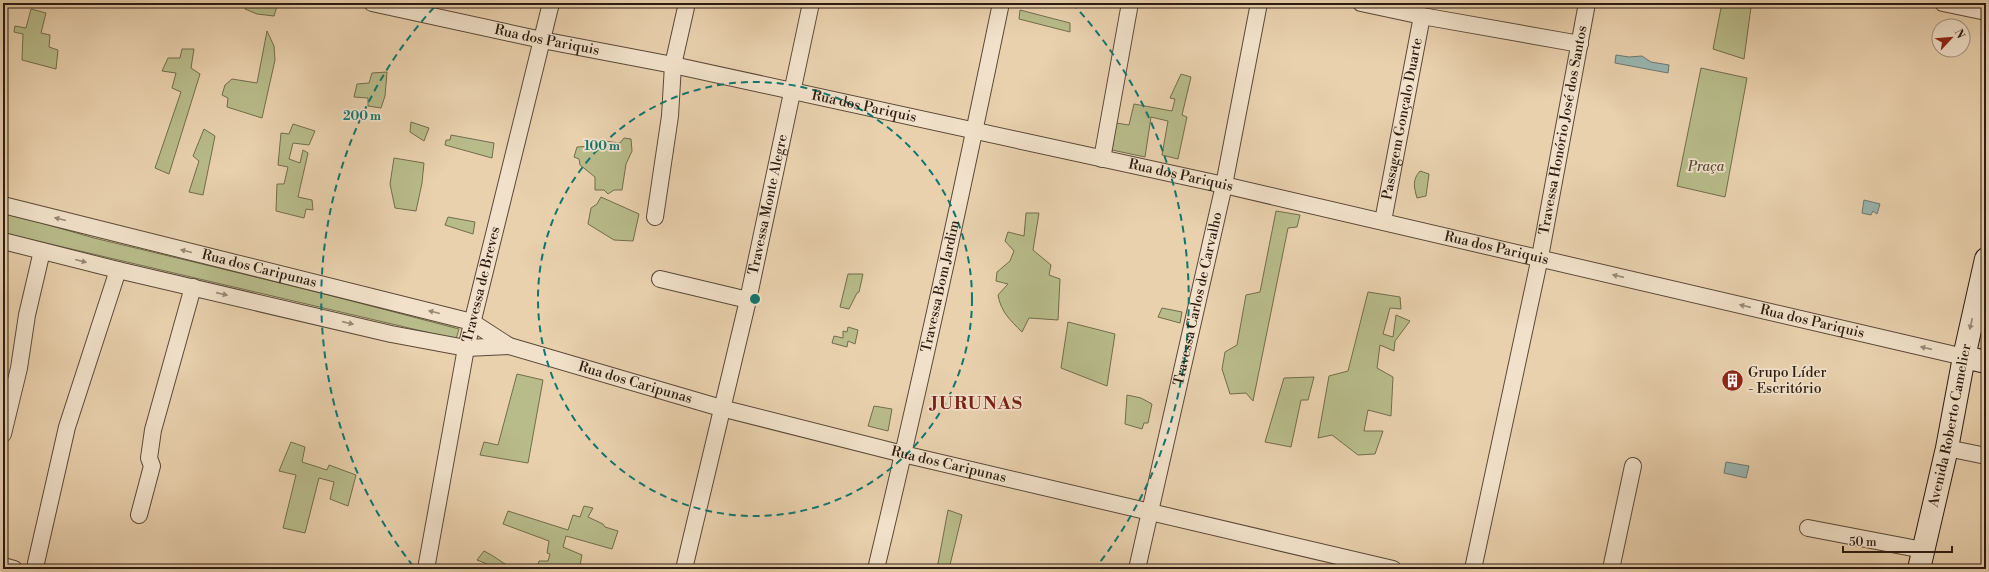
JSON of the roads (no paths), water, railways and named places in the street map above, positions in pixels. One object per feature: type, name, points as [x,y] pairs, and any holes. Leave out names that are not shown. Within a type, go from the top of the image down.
[{"type":"main road","name":"Avenida Roberto Camelier","points":[[1921,560],[1947,448],[1964,357],[1986,259]]},
{"type":"main road","name":"Rua dos Pariquis","points":[[1964,357],[1986,362]]},
{"type":"street","name":"Rua dos Pariquis","points":[[372,3],[542,40],[673,65],[975,132],[1224,185],[1540,257],[1964,357]]},
{"type":"street","name":"Travessa de Breves","points":[[426,569],[466,348],[551,3]]},
{"type":"street","points":[[656,217],[670,116],[673,65],[687,3]]},
{"type":"street","name":"Travessa Monte Alegre","points":[[684,569],[721,408],[748,300],[811,3]]},
{"type":"street","name":"Travessa Bom Jardim","points":[[876,569],[975,132],[1001,3]]},
{"type":"street","points":[[1102,159],[1130,3]]},
{"type":"street","name":"Travessa Carlos de Carvalho","points":[[1136,569],[1224,185],[1259,3]]},
{"type":"street","points":[[1361,3],[1422,16],[1580,44]]},
{"type":"street","name":"Travessa Honório José dos Santos","points":[[1473,569],[1540,257],[1587,3]]},
{"type":"street","points":[[1943,3],[1986,12]]},
{"type":"street","name":"Passagem Gonçalo Duarte","points":[[1383,221],[1422,16]]},
{"type":"street","name":"Rua dos Caripunas","points":[[3,205],[472,322],[509,346],[721,408],[903,454],[1393,569]]},
{"type":"street","name":"Rua dos Caripunas","points":[[3,241],[118,270],[391,334],[466,348],[509,346]]},
{"type":"street","points":[[3,434],[19,368],[27,315],[42,251]]},
{"type":"street","points":[[36,569],[36,563],[67,427],[118,270]]},
{"type":"street","points":[[660,279],[748,300]]},
{"type":"street","points":[[139,515],[152,466],[149,458],[153,430],[193,287]]},
{"type":"street","points":[[1947,448],[1986,456]]},
{"type":"street","points":[[1611,569],[1634,466]]},
{"type":"street","points":[[1808,528],[1921,560]]},
{"type":"street","points":[[3,566],[14,569]]},
{"type":"water","points":[[1616,55],[1629,57],[1642,56],[1651,62],[1669,65],[1668,73],[1615,63]]},
{"type":"water","points":[[1864,200],[1880,204],[1877,214],[1873,211],[1871,215],[1862,213]]},
{"type":"water","points":[[1726,462],[1749,466],[1746,478],[1724,473]]},
{"type":"place","name":"Grupo Líder - Escritório","points":[[1732,381]]},
{"type":"district","name":"JURUNAS","points":[[977,403]]},
{"type":"park label","name":"Praça","points":[[1706,167]]}]
